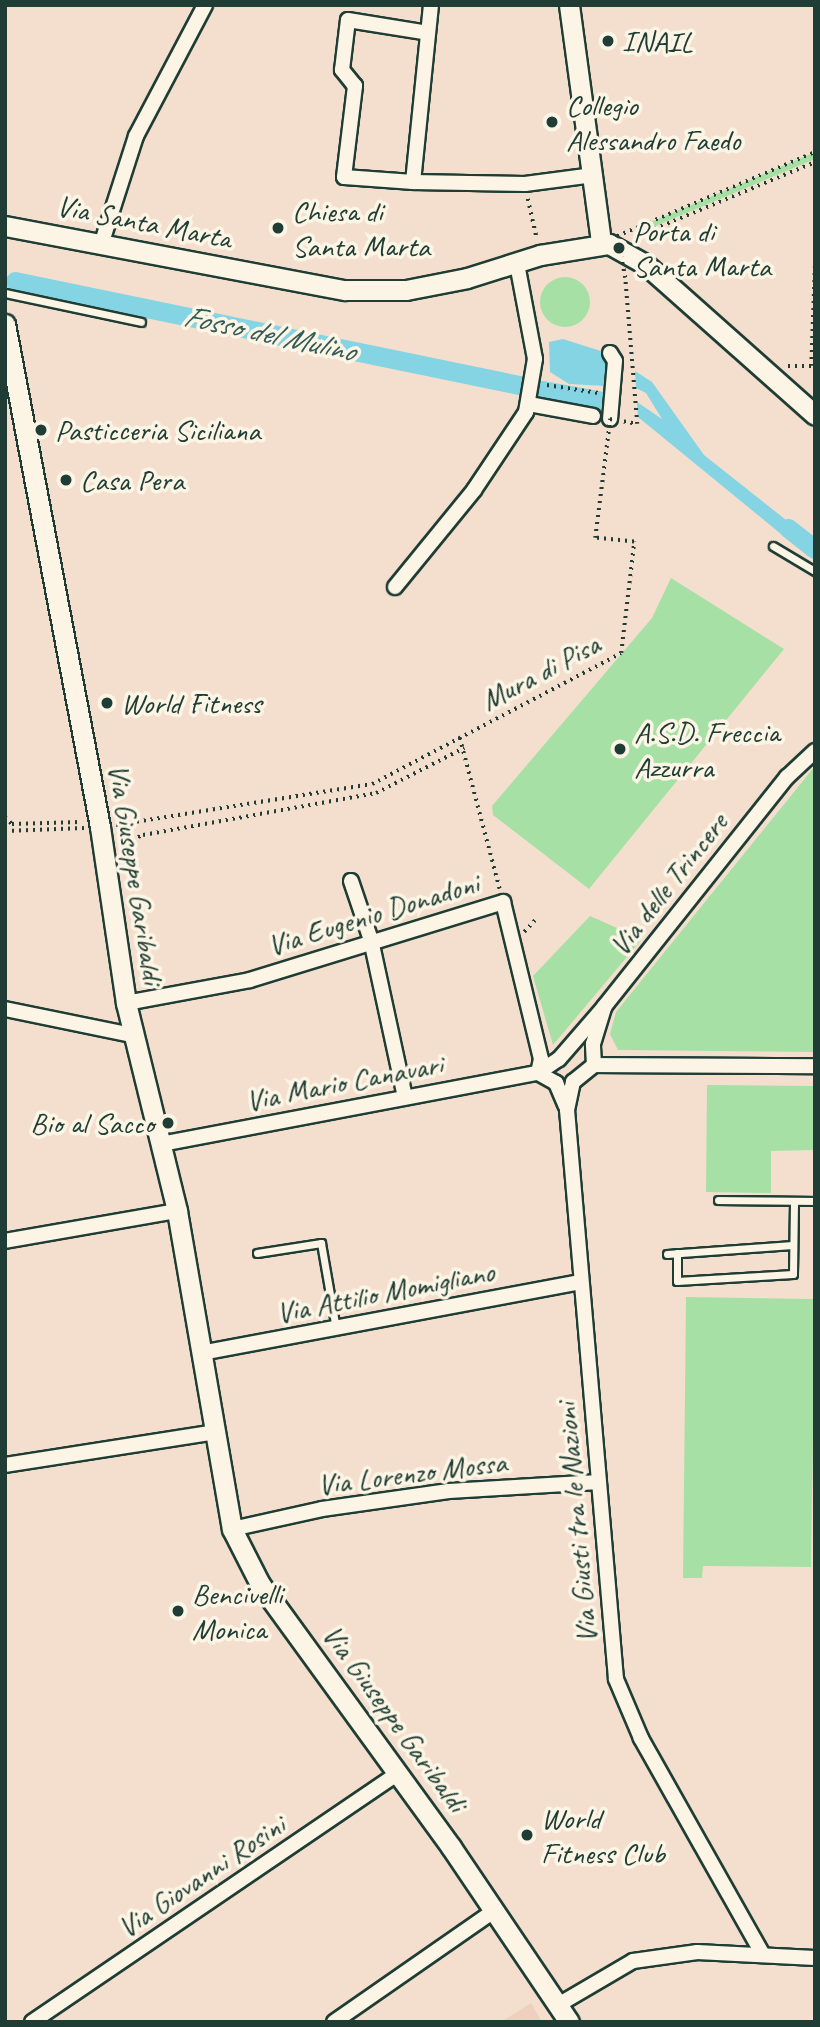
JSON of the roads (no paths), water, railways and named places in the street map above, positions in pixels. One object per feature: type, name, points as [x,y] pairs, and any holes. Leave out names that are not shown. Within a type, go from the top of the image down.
[{"type":"street","points":[[101,245],[136,136],[205,5]]},
{"type":"street","points":[[413,182],[431,5]]},
{"type":"street","points":[[569,5],[593,175],[612,245],[645,264],[812,408]]},
{"type":"street","points":[[428,33],[348,20],[342,71],[355,86],[344,177],[413,182],[525,184],[593,175]]},
{"type":"street","name":"Via Santa Marta","points":[[5,226],[345,290],[406,290],[517,264],[540,255],[612,245]]},
{"type":"street","points":[[394,587],[474,490],[532,388],[517,264]]},
{"type":"street","name":"Via Giuseppe Garibaldi","points":[[5,324],[12,399],[93,824],[104,853],[132,1035],[177,1211],[232,1529],[260,1584],[399,1773],[563,2013]]},
{"type":"street","points":[[610,353],[615,361],[610,419]]},
{"type":"street","points":[[532,388],[593,416]]},
{"type":"street","name":"Via delle Trincere","points":[[594,1065],[594,1034],[604,1007],[787,776],[815,751]]},
{"type":"street","points":[[351,881],[371,940],[405,1097]]},
{"type":"street","name":"Via Eugenio Donadoni","points":[[126,1003],[250,980],[371,940],[503,901],[541,1059],[538,1073]]},
{"type":"street","name":"Via Mario Canavari","points":[[161,1144],[538,1073],[559,1059],[604,1007]]},
{"type":"street","points":[[5,1009],[132,1035]]},
{"type":"street","points":[[594,1065],[815,1066]]},
{"type":"street","name":"Via Giusti tra le Nazioni","points":[[594,1065],[573,1082],[567,1110],[580,1282],[620,1691],[641,1738],[762,1953]]},
{"type":"street","points":[[538,1073],[556,1083],[567,1110]]},
{"type":"street","points":[[5,1241],[177,1211]]},
{"type":"street","name":"Via Attilio Momigliano","points":[[201,1353],[580,1282]]},
{"type":"street","points":[[5,1465],[215,1432]]},
{"type":"street","name":"Via Lorenzo Mossa","points":[[232,1529],[322,1509],[449,1491],[599,1482]]},
{"type":"street","name":"Via Giovanni Rosini","points":[[32,2022],[399,1773]]},
{"type":"street","points":[[334,2022],[494,1911]]},
{"type":"street","points":[[563,2013],[633,1961],[697,1952],[762,1953],[815,1958]]},
{"type":"lane","points":[[5,293],[141,322]]},
{"type":"lane","points":[[773,546],[815,571]]},
{"type":"lane","points":[[718,1200],[815,1201]]},
{"type":"lane","points":[[677,1253],[677,1281],[793,1274],[794,1201]]},
{"type":"lane","points":[[257,1253],[321,1243],[336,1329]]},
{"type":"lane","points":[[667,1254],[793,1245]]},
{"type":"water","points":[[563,339],[604,352],[611,362],[605,386],[569,384],[550,372],[549,342]]},
{"type":"water","points":[[635,371],[652,382],[704,455],[810,539],[808,556],[638,417],[637,402],[662,419],[646,393],[636,388]]},
{"type":"waterway","name":"Fosso del Mulino","points":[[15,281],[524,386]]},
{"type":"waterway","name":"Fosso del Mulino","points":[[543,390],[609,402]]},
{"type":"waterway","name":"Fosso del Mulino","points":[[788,528],[815,549]]},
{"type":"place","name":"INAIL","points":[[608,41]]},
{"type":"place","name":"Collegio Alessandro Faedo","points":[[552,122]]},
{"type":"place","name":"Chiesa di Santa Marta","points":[[278,228]]},
{"type":"place","name":"Porta di Santa Marta","points":[[619,248]]},
{"type":"place","name":"Pasticceria Siciliana","points":[[41,430]]},
{"type":"place","name":"Casa Pera","points":[[66,480]]},
{"type":"place","name":"World Fitness","points":[[107,703]]},
{"type":"place","name":"A.S.D. Freccia Azzurra","points":[[620,749]]},
{"type":"place","name":"Bio al Sacco","points":[[168,1123]]},
{"type":"place","name":"Bencivelli Monica","points":[[178,1611]]},
{"type":"place","name":"World Fitness Club","points":[[527,1835]]}]
